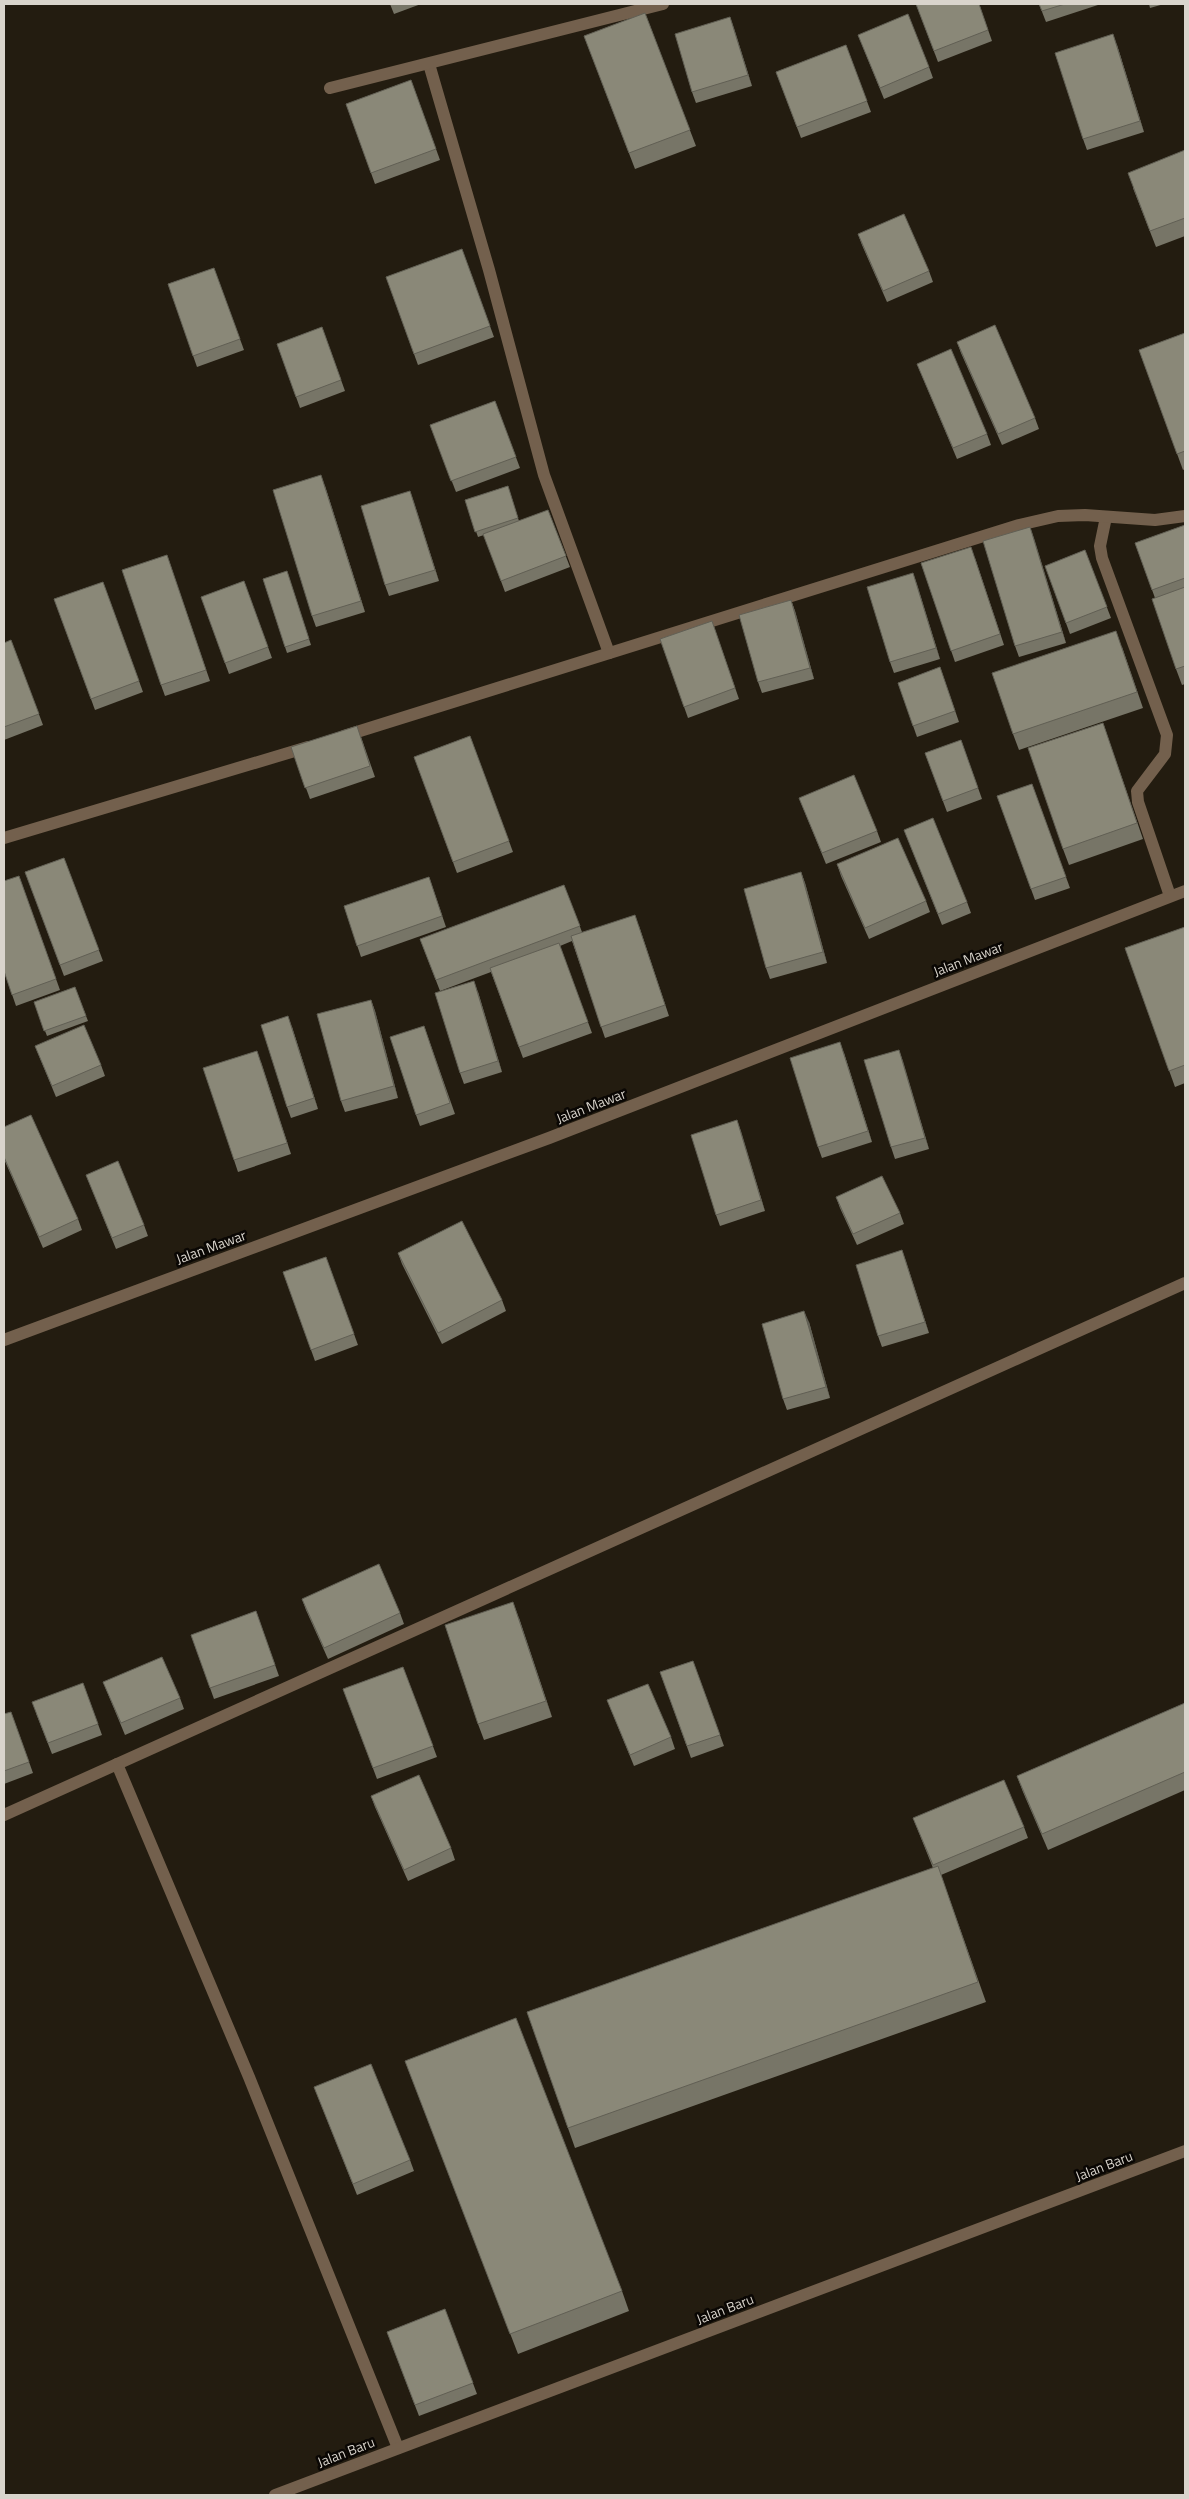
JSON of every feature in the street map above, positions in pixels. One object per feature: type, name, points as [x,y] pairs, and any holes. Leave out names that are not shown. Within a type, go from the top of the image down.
[{"type":"street","points":[[330,88],[663,4]]},
{"type":"street","points":[[429,64],[489,270],[544,475],[609,653]]},
{"type":"street","points":[[336,738],[1019,525],[1058,516],[1085,515],[1155,520],[1185,516]]},
{"type":"street","points":[[1106,517],[1100,546],[1102,558],[1167,735],[1165,754],[1137,791],[1138,802],[1170,896]]},
{"type":"street","points":[[4,838],[317,744]]},
{"type":"street","name":"Jalan Mawar","points":[[4,1340],[549,1138],[1185,891]]},
{"type":"street","points":[[4,1815],[1185,1283]]},
{"type":"street","points":[[117,1764],[249,2077],[398,2448]]},
{"type":"street","name":"Jalan Baru","points":[[275,2495],[1185,2152]]},
{"type":"building","points":[[916,4],[979,4],[988,30],[934,51]]},
{"type":"building","points":[[1039,4],[1065,4],[1042,11]]},
{"type":"building","points":[[645,13],[690,130],[629,153],[584,36]]},
{"type":"building","points":[[908,14],[929,67],[880,88],[858,35]]},
{"type":"building","points":[[730,17],[748,75],[692,92],[675,34]]},
{"type":"building","points":[[1113,34],[1140,121],[1083,139],[1055,53]]},
{"type":"building","points":[[846,45],[867,101],[797,127],[776,72]]},
{"type":"building","points":[[411,80],[436,149],[371,173],[346,104]]},
{"type":"building","points":[[1185,150],[1185,218],[1150,231],[1128,173]]},
{"type":"building","points":[[904,214],[929,271],[883,291],[858,234]]},
{"type":"building","points":[[462,249],[490,326],[414,354],[386,277]]},
{"type":"building","points":[[214,268],[240,339],[193,356],[168,284]]},
{"type":"building","points":[[995,325],[1035,418],[998,434],[957,342]]},
{"type":"building","points":[[322,327],[341,380],[296,397],[277,344]]},
{"type":"building","points":[[1185,333],[1185,451],[1177,454],[1139,350]]},
{"type":"building","points":[[951,349],[987,434],[953,448],[917,364]]},
{"type":"building","points":[[495,401],[516,457],[451,481],[430,425]]},
{"type":"building","points":[[321,475],[361,601],[312,616],[273,490]]},
{"type":"building","points":[[508,486],[518,518],[475,532],[465,500]]},
{"type":"building","points":[[410,491],[435,570],[385,585],[361,506]]},
{"type":"building","points":[[548,510],[566,556],[501,581],[483,534]]},
{"type":"building","points":[[1185,525],[1185,578],[1152,590],[1135,543]]},
{"type":"building","points":[[1030,527],[1062,632],[1015,646],[983,541]]},
{"type":"building","points":[[971,547],[1000,634],[951,651],[921,563]]},
{"type":"building","points":[[1085,550],[1107,607],[1066,623],[1045,566]]},
{"type":"building","points":[[167,555],[206,670],[161,685],[122,570]]},
{"type":"building","points":[[287,571],[309,639],[285,647],[263,579]]},
{"type":"building","points":[[913,573],[936,648],[890,662],[867,587]]},
{"type":"building","points":[[244,581],[268,647],[225,663],[201,597]]},
{"type":"building","points":[[103,582],[139,681],[91,699],[54,599]]},
{"type":"building","points":[[1185,587],[1185,666],[1176,669],[1152,599]]},
{"type":"building","points":[[791,600],[810,668],[758,682],[739,615]]},
{"type":"building","points":[[712,621],[735,688],[684,707],[660,639]]},
{"type":"building","points":[[1116,631],[1137,692],[1013,734],[992,673]]},
{"type":"building","points":[[11,640],[39,714],[4,727],[4,643]]},
{"type":"building","points":[[940,667],[955,711],[913,726],[898,683]]},
{"type":"building","points":[[1103,723],[1137,823],[1063,849],[1028,748]]},
{"type":"building","points":[[357,726],[370,766],[305,788],[291,747]]},
{"type":"building","points":[[470,736],[509,841],[453,862],[414,757]]},
{"type":"building","points":[[961,740],[978,788],[943,801],[925,753]]},
{"type":"building","points":[[854,775],[877,831],[822,853],[799,798]]},
{"type":"building","points":[[1032,784],[1066,877],[1031,889],[997,796]]},
{"type":"building","points":[[933,818],[967,902],[938,914],[904,830]]},
{"type":"building","points":[[898,838],[926,901],[865,928],[837,864]]},
{"type":"building","points":[[64,858],[99,950],[60,965],[25,872]]},
{"type":"building","points":[[801,872],[823,952],[766,968],[744,889]]},
{"type":"building","points":[[19,876],[56,979],[12,995],[4,971],[4,881]]},
{"type":"building","points":[[429,877],[442,916],[357,946],[344,906]]},
{"type":"building","points":[[564,885],[580,926],[436,980],[420,939]]},
{"type":"building","points":[[635,915],[665,1005],[601,1027],[571,936]]},
{"type":"building","points":[[1185,927],[1185,1065],[1169,1071],[1125,948]]},
{"type":"building","points":[[559,943],[588,1022],[519,1047],[490,968]]},
{"type":"building","points":[[474,981],[498,1061],[460,1073],[435,993]]},
{"type":"building","points":[[75,987],[86,1016],[44,1031],[34,1002]]},
{"type":"building","points":[[371,1000],[394,1086],[341,1101],[317,1014]]},
{"type":"building","points":[[288,1016],[314,1098],[287,1107],[261,1025]]},
{"type":"building","points":[[84,1025],[101,1065],[52,1086],[35,1046]]},
{"type":"building","points":[[424,1026],[450,1103],[416,1115],[390,1037]]},
{"type":"building","points":[[840,1042],[868,1131],[818,1147],[790,1058]]},
{"type":"building","points":[[899,1050],[925,1138],[891,1147],[864,1060]]},
{"type":"building","points":[[257,1051],[287,1143],[234,1160],[203,1068]]},
{"type":"building","points":[[31,1115],[78,1219],[39,1237],[4,1157],[4,1127]]},
{"type":"building","points":[[737,1120],[761,1200],[716,1215],[691,1135]]},
{"type":"building","points":[[118,1161],[144,1225],[112,1238],[86,1175]]},
{"type":"building","points":[[882,1176],[900,1213],[853,1234],[836,1197]]},
{"type":"building","points":[[462,1221],[502,1300],[438,1333],[398,1253]]},
{"type":"building","points":[[902,1250],[925,1322],[878,1336],[856,1265]]},
{"type":"building","points":[[326,1257],[354,1334],[311,1350],[283,1272]]},
{"type":"building","points":[[804,1311],[826,1387],[783,1399],[762,1324]]},
{"type":"building","points":[[379,1564],[400,1613],[324,1648],[302,1599]]},
{"type":"building","points":[[513,1602],[546,1701],[478,1724],[445,1625]]},
{"type":"building","points":[[256,1611],[275,1665],[210,1688],[191,1635]]},
{"type":"building","points":[[162,1657],[180,1698],[121,1723],[103,1682]]},
{"type":"building","points":[[693,1661],[720,1735],[687,1746],[660,1672]]},
{"type":"building","points":[[403,1667],[433,1746],[373,1768],[343,1689]]},
{"type":"building","points":[[83,1683],[98,1724],[48,1743],[32,1702]]},
{"type":"building","points":[[648,1684],[671,1737],[630,1755],[607,1700]]},
{"type":"building","points":[[1185,1703],[1185,1772],[1042,1834],[1017,1776]]},
{"type":"building","points":[[11,1712],[29,1762],[4,1771],[4,1714]]},
{"type":"building","points":[[419,1775],[451,1848],[404,1870],[371,1796]]},
{"type":"building","points":[[1004,1780],[1024,1827],[933,1865],[913,1818]]},
{"type":"building","points":[[938,1866],[978,1982],[568,2128],[527,2012]]},
{"type":"building","points":[[516,2018],[622,2291],[510,2334],[405,2061]]},
{"type":"building","points":[[371,2064],[410,2160],[353,2184],[314,2087]]},
{"type":"building","points":[[445,2309],[473,2383],[415,2405],[387,2332]]}]
